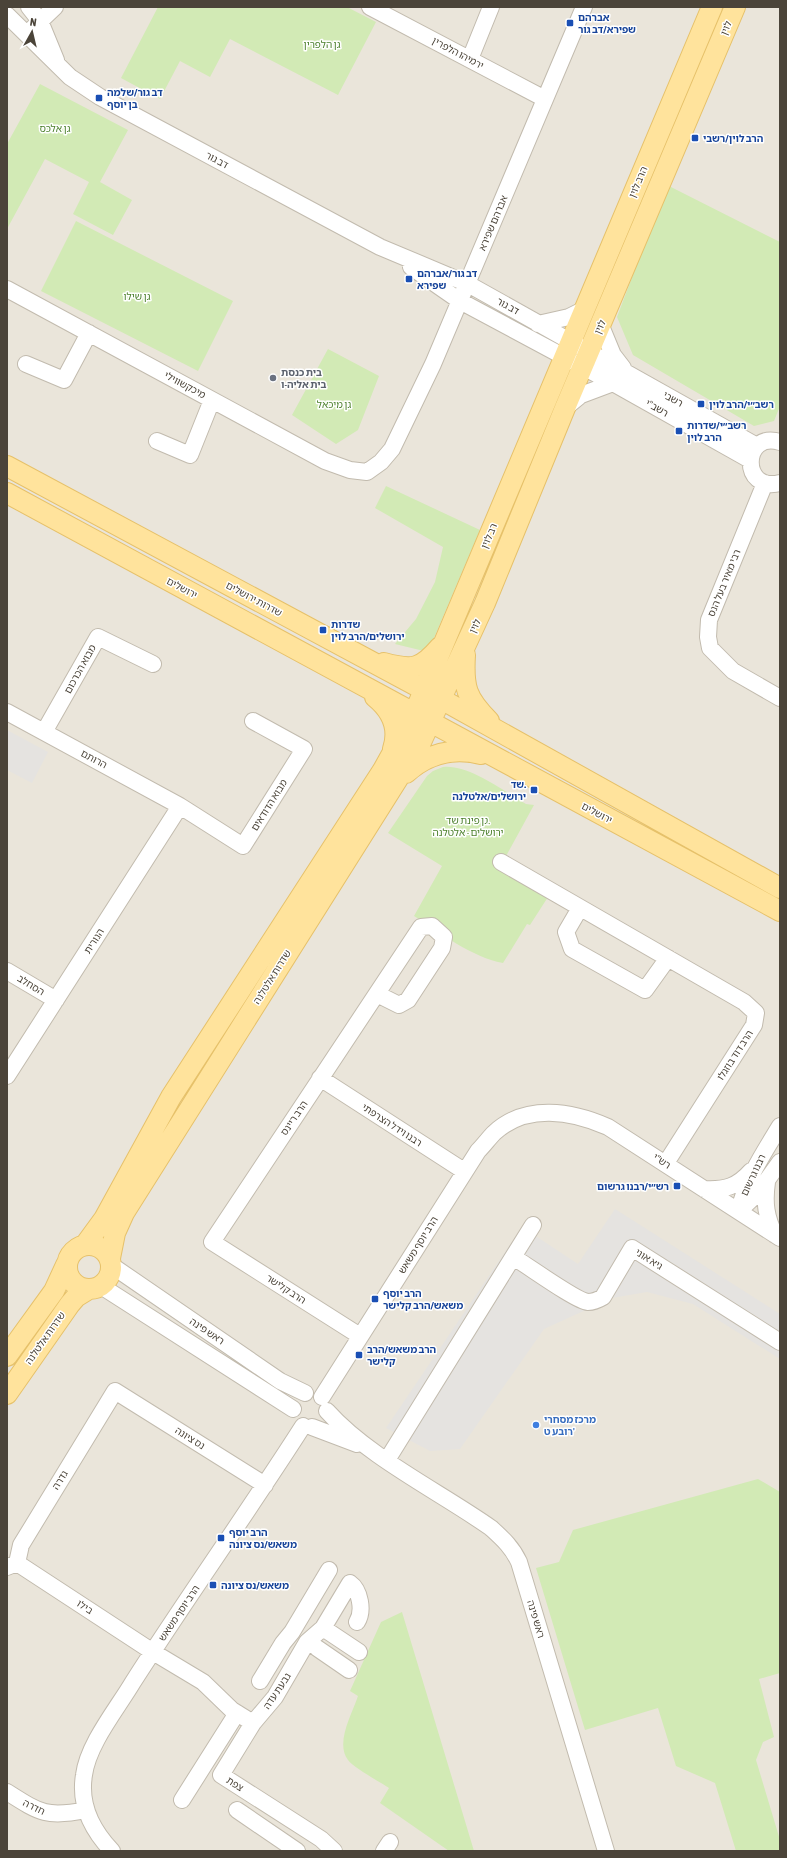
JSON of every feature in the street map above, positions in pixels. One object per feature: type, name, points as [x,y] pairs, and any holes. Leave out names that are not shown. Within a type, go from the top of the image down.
[{"type":"main road","name":"הרב לוין","points":[[567,349],[712,7]]},
{"type":"main road","name":"לוין","points":[[433,695],[465,647],[485,604],[565,408],[735,7]]},
{"type":"main road","name":"רב לוין","points":[[433,695],[445,640],[567,349]]},
{"type":"main road","name":"שדרות ירושלים","points":[[7,466],[500,732]]},
{"type":"main road","name":"ירושלים","points":[[7,493],[358,683]]},
{"type":"main road","points":[[363,658],[398,666],[420,665],[428,661],[445,640]]},
{"type":"main road","points":[[465,647],[465,684],[475,707],[500,732],[780,888]]},
{"type":"main road","points":[[358,683],[422,718]]},
{"type":"main road","points":[[358,683],[384,705],[390,713],[396,733],[392,754]]},
{"type":"main road","name":"שדרות אלטלנה","points":[[85,1245],[104,1219],[171,1097],[392,754],[422,718],[433,695]]},
{"type":"main road","name":"ירושלים","points":[[422,718],[780,911]]},
{"type":"main road","name":"שדרות אלטלנה","points":[[110,1262],[115,1233],[124,1213],[421,742],[422,718]]},
{"type":"main road","points":[[396,783],[416,764],[440,753],[469,751],[495,758]]},
{"type":"main road","points":[[85,1245],[97,1246],[106,1253],[110,1262],[109,1277],[95,1287],[76,1285],[67,1273],[66,1265],[72,1252],[85,1245]]},
{"type":"main road","name":"שדרות אלטלנה","points":[[7,1356],[54,1291],[66,1265]]},
{"type":"main road","name":"שדרות אלטלנה","points":[[7,1394],[70,1304],[76,1297],[95,1287]]},
{"type":"street","name":"דב גור","points":[[29,7],[40,21],[58,65]]},
{"type":"street","points":[[25,34],[55,7]]},
{"type":"street","name":"ירמיהו הלפרין","points":[[370,7],[546,99]]},
{"type":"street","points":[[470,59],[491,7]]},
{"type":"street","name":"אברהם שפירא","points":[[367,472],[381,462],[392,449],[434,364],[584,7]]},
{"type":"street","name":"דב גור","points":[[7,15],[70,77],[100,97],[380,247],[468,284],[538,324],[567,349]]},
{"type":"street","name":"דב גור","points":[[380,247],[460,301],[567,349]]},
{"type":"street","name":"מיכקשווילי","points":[[7,288],[325,461],[350,470],[367,472]]},
{"type":"street","points":[[538,324],[569,317],[585,309]]},
{"type":"street","points":[[601,326],[613,355],[627,373]]},
{"type":"street","points":[[26,364],[64,380],[89,333]]},
{"type":"street","name":"רשב\"י","points":[[567,349],[586,359],[613,383],[750,460]]},
{"type":"street","name":"רשבי","points":[[586,359],[627,373],[757,446]]},
{"type":"street","points":[[565,408],[581,395],[613,383]]},
{"type":"street","points":[[157,441],[190,455],[212,400]]},
{"type":"street","points":[[772,483],[754,474],[750,460],[751,455],[757,446],[769,440],[780,442]]},
{"type":"street","name":"רבי מאיר בעל הנס","points":[[772,483],[709,620],[708,637],[710,648],[733,671],[780,698]]},
{"type":"street","name":"מבוא הכרכום","points":[[44,732],[98,637],[153,664]]},
{"type":"street","name":"הרותם","points":[[7,712],[180,806]]},
{"type":"street","name":"מבוא הדודאים","points":[[180,806],[243,846],[304,749],[253,721]]},
{"type":"street","name":"הנורית","points":[[7,1076],[180,806]]},
{"type":"street","name":"הרב דוד בוזגלו","points":[[501,862],[744,1002],[756,1013],[754,1025],[666,1163]]},
{"type":"street","points":[[580,908],[566,932],[572,948],[645,990],[668,958]]},
{"type":"street","name":"הרב ריינס","points":[[212,1242],[320,1078],[376,994],[421,927],[432,926],[444,937],[442,948],[408,1000],[399,1005],[376,994]]},
{"type":"street","name":"הסחלב","points":[[7,971],[56,1000]]},
{"type":"street","name":"רבנו וידל הצרפתי","points":[[320,1078],[464,1172]]},
{"type":"street","name":"רש\"י","points":[[533,1113],[558,1113],[588,1118],[608,1127],[666,1163],[778,1237]]},
{"type":"street","name":"הרב יוסף משאש","points":[[112,1851],[94,1829],[86,1810],[83,1782],[89,1756],[101,1734],[153,1652],[265,1485],[308,1426],[324,1420],[324,1404],[360,1336],[464,1172],[495,1132],[510,1122],[533,1113]]},
{"type":"street","name":"רבנו גרשום","points":[[739,1211],[746,1188],[756,1165],[780,1126]]},
{"type":"street","name":"רבנו גרשום","points":[[739,1211],[767,1182],[780,1162]]},
{"type":"street","points":[[704,1189],[721,1190],[729,1187],[745,1178],[756,1165]]},
{"type":"street","points":[[767,1182],[765,1206],[768,1221],[778,1237]]},
{"type":"street","points":[[381,1456],[533,1225]]},
{"type":"street","name":"הרב קלישר","points":[[212,1242],[360,1336]]},
{"type":"street","name":"גיא אוני","points":[[513,1257],[576,1297],[587,1302],[596,1301],[603,1297],[632,1248],[780,1342]]},
{"type":"street","name":"ראש פינה","points":[[110,1262],[280,1381],[305,1393]]},
{"type":"street","name":"ראש פינה","points":[[95,1287],[293,1409]]},
{"type":"street","name":"נס ציונה","points":[[115,1391],[265,1485]]},
{"type":"street","name":"גדרה","points":[[12,1565],[21,1544],[115,1391]]},
{"type":"street","points":[[308,1426],[295,1419],[293,1409],[298,1397],[305,1393],[314,1393],[324,1404]]},
{"type":"street","name":"ראש פינה","points":[[324,1404],[338,1422],[381,1456],[476,1517],[506,1541],[514,1551],[519,1562],[606,1851]]},
{"type":"street","name":"ראש פינה","points":[[308,1426],[381,1456]]},
{"type":"street","name":"בילו","points":[[12,1565],[153,1652]]},
{"type":"street","name":"גבעת עדה","points":[[260,1681],[330,1570]]},
{"type":"street","name":"גבעת עדה","points":[[253,1723],[275,1697],[312,1645],[350,1583],[355,1588],[361,1608],[357,1622]]},
{"type":"street","points":[[323,1628],[359,1652]]},
{"type":"street","points":[[292,1632],[349,1670]]},
{"type":"street","points":[[335,1660],[345,1643]]},
{"type":"street","points":[[153,1652],[207,1685],[225,1704],[253,1723]]},
{"type":"street","points":[[182,1800],[237,1713]]},
{"type":"street","name":"צפת","points":[[253,1723],[221,1775],[321,1839],[334,1851]]},
{"type":"street","name":"חדרה","points":[[7,1792],[35,1810],[47,1814],[66,1814],[86,1810]]},
{"type":"street","points":[[237,1810],[293,1848],[301,1826]]},
{"type":"shaded area","points":[[7,7],[780,7],[780,1851],[7,1851]]},
{"type":"shaded area","points":[[7,730],[48,752],[32,783],[7,770]]},
{"type":"shaded area","points":[[615,1209],[780,1314],[780,1359],[693,1304],[647,1292],[612,1298],[544,1329],[460,1449],[430,1451],[386,1428],[522,1227],[578,1264]]},
{"type":"green space","name":"גן הלפרין","points":[[158,7],[347,7],[376,22],[338,95],[230,39],[210,77],[180,61],[160,99],[121,78]]},
{"type":"green space","name":"גן אלכס","points":[[40,84],[128,130],[100,182],[132,200],[113,235],[73,214],[89,182],[45,159],[7,229],[7,144]]},
{"type":"green space","points":[[667,185],[780,242],[780,406],[774,421],[754,426],[633,355],[617,317]]},
{"type":"green space","name":"גן שילו","points":[[76,221],[233,301],[198,371],[41,291]]},
{"type":"green space","name":"גן מיכאל","points":[[328,349],[379,376],[358,430],[336,444],[292,415]]},
{"type":"green space","points":[[386,486],[480,530],[428,652],[395,644],[416,619],[435,582],[443,547],[375,508]]},
{"type":"green space","name":"גן פינת שד. ירושלים - אלטלנה","points":[[443,767],[453,767],[474,774],[526,804],[534,805],[505,858],[548,897],[530,925],[527,924],[503,963],[479,956],[414,916],[442,866],[388,833],[427,776],[433,771]]},
{"type":"green space","points":[[758,1479],[780,1492],[780,1673],[759,1679],[774,1737],[763,1742],[756,1760],[780,1840],[780,1851],[736,1851],[715,1783],[676,1766],[658,1708],[585,1730],[536,1568],[559,1562],[573,1530]]},
{"type":"green space","points":[[402,1612],[474,1851],[449,1851],[380,1803],[389,1788],[356,1767],[348,1760],[344,1753],[343,1745],[346,1728],[358,1696],[350,1691],[381,1622]]},
{"type":"place","name":"אברהם שפירא/דב גור","points":[[570,23]]},
{"type":"place","name":"דב גור/שלמה בן יוסף","points":[[99,98]]},
{"type":"place","name":"הרב לוין/רשבי","points":[[695,138]]},
{"type":"place","name":"דב גור/אברהם שפירא","points":[[409,279]]},
{"type":"place","name":"בית כנסת בית אליה-ו","points":[[273,378]]},
{"type":"place","name":"רשב״י/הרב לוין","points":[[701,404]]},
{"type":"place","name":"רשב״י/שדרות הרב לוין","points":[[679,431]]},
{"type":"place","name":"שדרות ירושלים/הרב לוין","points":[[323,630]]},
{"type":"place","name":"שד. ירושלים/אלטלנה","points":[[534,790]]},
{"type":"place","name":"רש״י/רבנו גרשום","points":[[677,1186]]},
{"type":"place","name":"הרב יוסף משאש/הרב קלישר","points":[[375,1299]]},
{"type":"place","name":"הרב משאש/הרב קלישר","points":[[359,1355]]},
{"type":"place","name":"מרכז מסחרי רובע ט'","points":[[536,1425]]},
{"type":"place","name":"הרב יוסף משאש/נס ציונה","points":[[221,1538]]},
{"type":"place","name":"משאש/נס ציונה","points":[[213,1585]]}]
